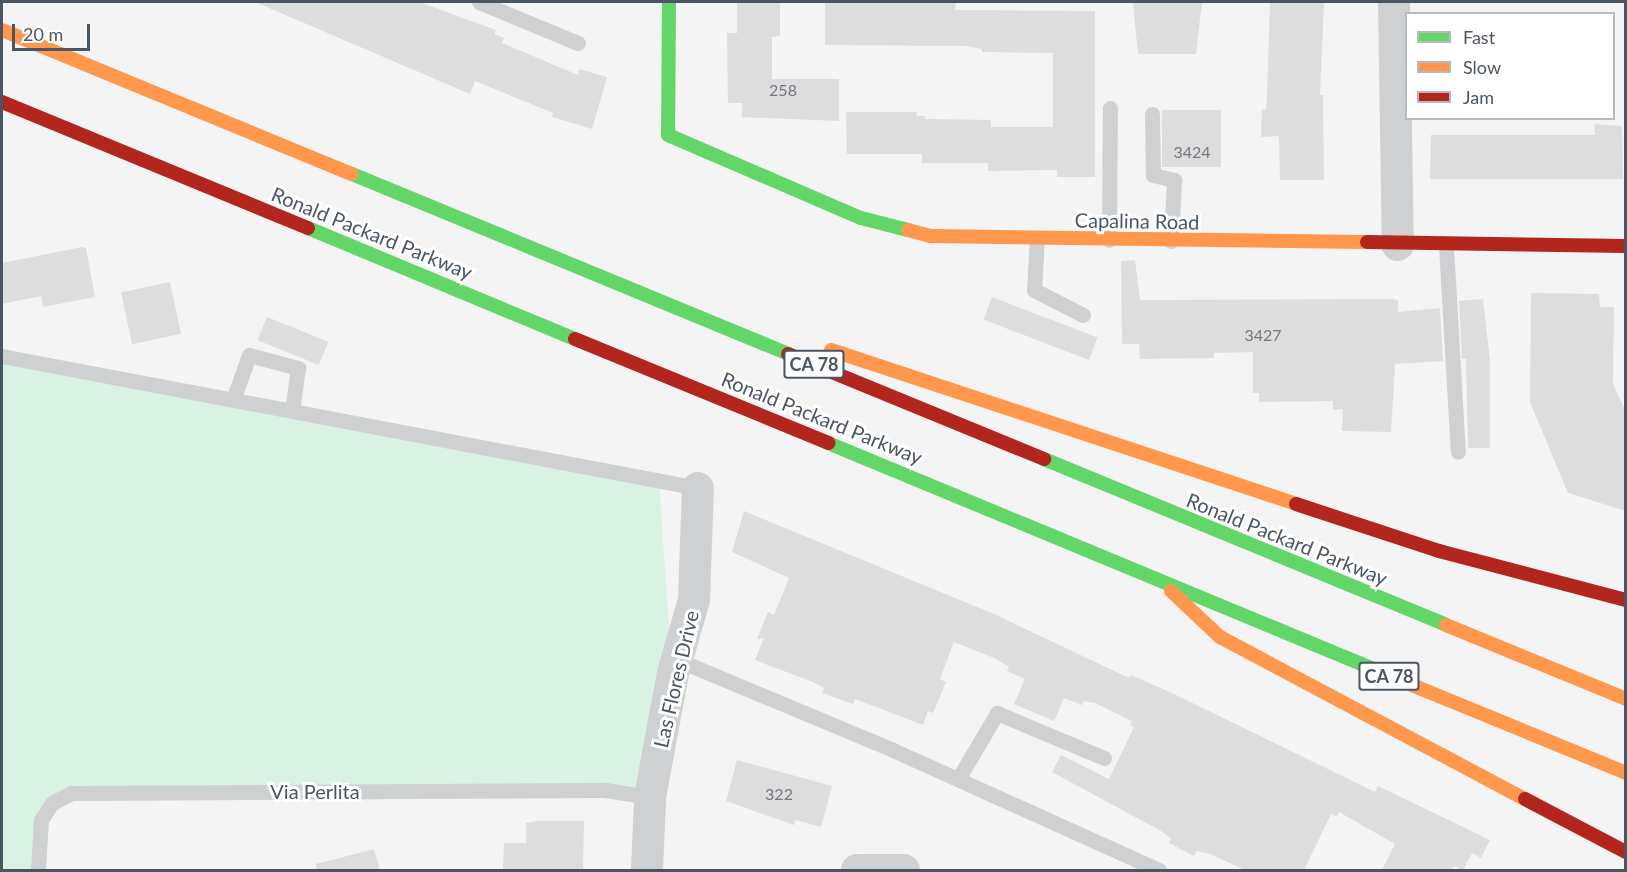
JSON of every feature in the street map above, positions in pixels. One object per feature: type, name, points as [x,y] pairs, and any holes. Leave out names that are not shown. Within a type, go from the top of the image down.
[{"type":"main road","name":"Capalina Road","points":[[669,2],[668,135],[861,218],[931,236],[1446,246],[1626,246]]},
{"type":"main road","name":"Ronald Packard Parkway","points":[[2,30],[595,272],[1626,699]]},
{"type":"main road","name":"Ronald Packard Parkway","points":[[2,102],[1154,576],[1626,773]]},
{"type":"main road","points":[[595,272],[764,328]]},
{"type":"main road","points":[[820,346],[1439,551],[1626,600]]},
{"type":"main road","points":[[1154,576],[1220,637],[1626,852]]},
{"type":"street","points":[[1394,2],[1398,245]]},
{"type":"street","name":"Las Flores Drive","points":[[647,870],[650,797],[678,660],[694,600],[698,488]]},
{"type":"street","points":[[857,870],[904,870]]},
{"type":"lane","points":[[479,2],[578,43]]},
{"type":"lane","points":[[1109,240],[1110,108]]},
{"type":"lane","points":[[1152,114],[1153,175],[1174,180],[1171,241]]},
{"type":"lane","points":[[1037,238],[1034,290],[1083,315]]},
{"type":"lane","points":[[1446,246],[1458,452]]},
{"type":"lane","points":[[233,400],[249,355],[297,368],[292,411]]},
{"type":"lane","points":[[2,356],[698,488]]},
{"type":"lane","points":[[678,660],[958,779],[1159,870]]},
{"type":"lane","points":[[958,779],[997,712],[1104,758]]},
{"type":"lane","name":"Via Perlita","points":[[38,870],[41,820],[52,803],[72,793],[605,790],[650,797]]},
{"type":"green space","points":[[2,352],[659,480],[674,706],[665,811],[605,790],[72,793],[41,820],[42,870],[2,870]]},
{"type":"building","points":[[255,2],[419,2],[496,30],[494,34],[504,38],[502,43],[578,75],[579,69],[607,77],[592,129],[552,117],[553,113],[475,81],[470,94]]},
{"type":"building","points":[[737,2],[780,2],[780,36],[772,37],[772,79],[839,79],[839,121],[742,117],[742,103],[728,103],[727,33],[737,33]]},
{"type":"building","points":[[825,2],[956,2],[955,10],[1095,11],[1095,177],[1057,177],[1057,170],[988,171],[988,163],[922,163],[922,154],[847,154],[846,112],[917,112],[916,116],[925,116],[925,119],[991,120],[991,127],[1053,127],[1053,53],[982,52],[982,49],[966,46],[825,45]]},
{"type":"building","points":[[1133,2],[1202,2],[1196,54],[1138,54]]},
{"type":"building","points":[[1270,2],[1324,2],[1320,95],[1323,95],[1324,180],[1280,180],[1279,136],[1261,137],[1262,109],[1266,109],[1267,95]]},
{"type":"building","points":[[1162,110],[1221,110],[1221,167],[1162,167]]},
{"type":"building","points":[[1594,124],[1622,126],[1623,179],[1430,179],[1431,135],[1595,135]]},
{"type":"building","points":[[86,248],[95,297],[43,307],[41,296],[2,304],[2,263]]},
{"type":"building","points":[[1135,260],[1140,300],[1390,299],[1398,300],[1398,312],[1440,308],[1443,361],[1395,364],[1391,432],[1342,431],[1343,409],[1333,410],[1333,401],[1259,402],[1259,393],[1253,393],[1253,352],[1214,353],[1214,358],[1140,359],[1139,344],[1122,344],[1121,261]]},
{"type":"building","points":[[170,282],[181,334],[132,344],[121,292]]},
{"type":"building","points":[[1531,293],[1599,294],[1600,307],[1614,307],[1613,384],[1626,412],[1626,511],[1568,493],[1530,402]]},
{"type":"building","points":[[992,297],[1097,337],[1089,360],[983,319]]},
{"type":"building","points":[[1483,299],[1490,361],[1490,448],[1468,448],[1466,359],[1462,359],[1459,301]]},
{"type":"building","points":[[267,317],[328,342],[319,365],[258,340]]},
{"type":"building","points":[[744,511],[994,614],[1129,678],[1131,675],[1172,693],[1375,792],[1378,786],[1490,840],[1481,858],[1472,853],[1463,870],[1454,866],[1451,870],[1382,870],[1395,844],[1339,812],[1337,817],[1331,814],[1304,870],[1245,870],[1210,854],[1197,851],[1194,856],[1169,843],[1171,838],[1161,831],[1052,772],[1061,755],[1109,779],[1134,727],[1130,725],[1132,721],[1095,703],[1084,701],[1082,705],[1064,698],[1054,721],[1014,704],[1025,679],[1007,671],[1009,667],[994,658],[954,642],[940,679],[946,682],[933,713],[928,711],[923,725],[855,699],[853,704],[822,693],[824,688],[813,682],[755,660],[764,638],[757,639],[768,612],[774,615],[789,578],[732,552]]},
{"type":"building","points":[[737,760],[832,786],[821,827],[795,820],[794,825],[726,801]]},
{"type":"building","points":[[584,821],[583,870],[503,870],[504,843],[526,843],[526,823]]},
{"type":"building","points":[[374,849],[380,870],[317,870],[316,864]]},
{"type":"traffic: fast","points":[[669,2],[668,135],[861,218],[908,230]]},
{"type":"traffic: fast","points":[[352,174],[788,354]]},
{"type":"traffic: fast","points":[[308,228],[575,339]]},
{"type":"traffic: fast","points":[[828,443],[1407,683]]},
{"type":"traffic: fast","points":[[1044,459],[1446,625]]},
{"type":"traffic: slow","points":[[2,30],[352,174]]},
{"type":"traffic: slow","points":[[908,230],[931,236],[1367,242]]},
{"type":"traffic: slow","points":[[831,350],[1296,504]]},
{"type":"traffic: slow","points":[[1171,591],[1220,637],[1525,799]]},
{"type":"traffic: slow","points":[[1446,625],[1626,699]]},
{"type":"traffic: slow","points":[[1407,683],[1626,773]]},
{"type":"traffic: jam","points":[[2,102],[308,228]]},
{"type":"traffic: jam","points":[[1367,242],[1626,246]]},
{"type":"traffic: jam","points":[[575,339],[828,443]]},
{"type":"traffic: jam","points":[[788,354],[1044,459]]},
{"type":"traffic: jam","points":[[1296,504],[1439,551],[1626,600]]},
{"type":"traffic: jam","points":[[1525,799],[1626,852]]}]
